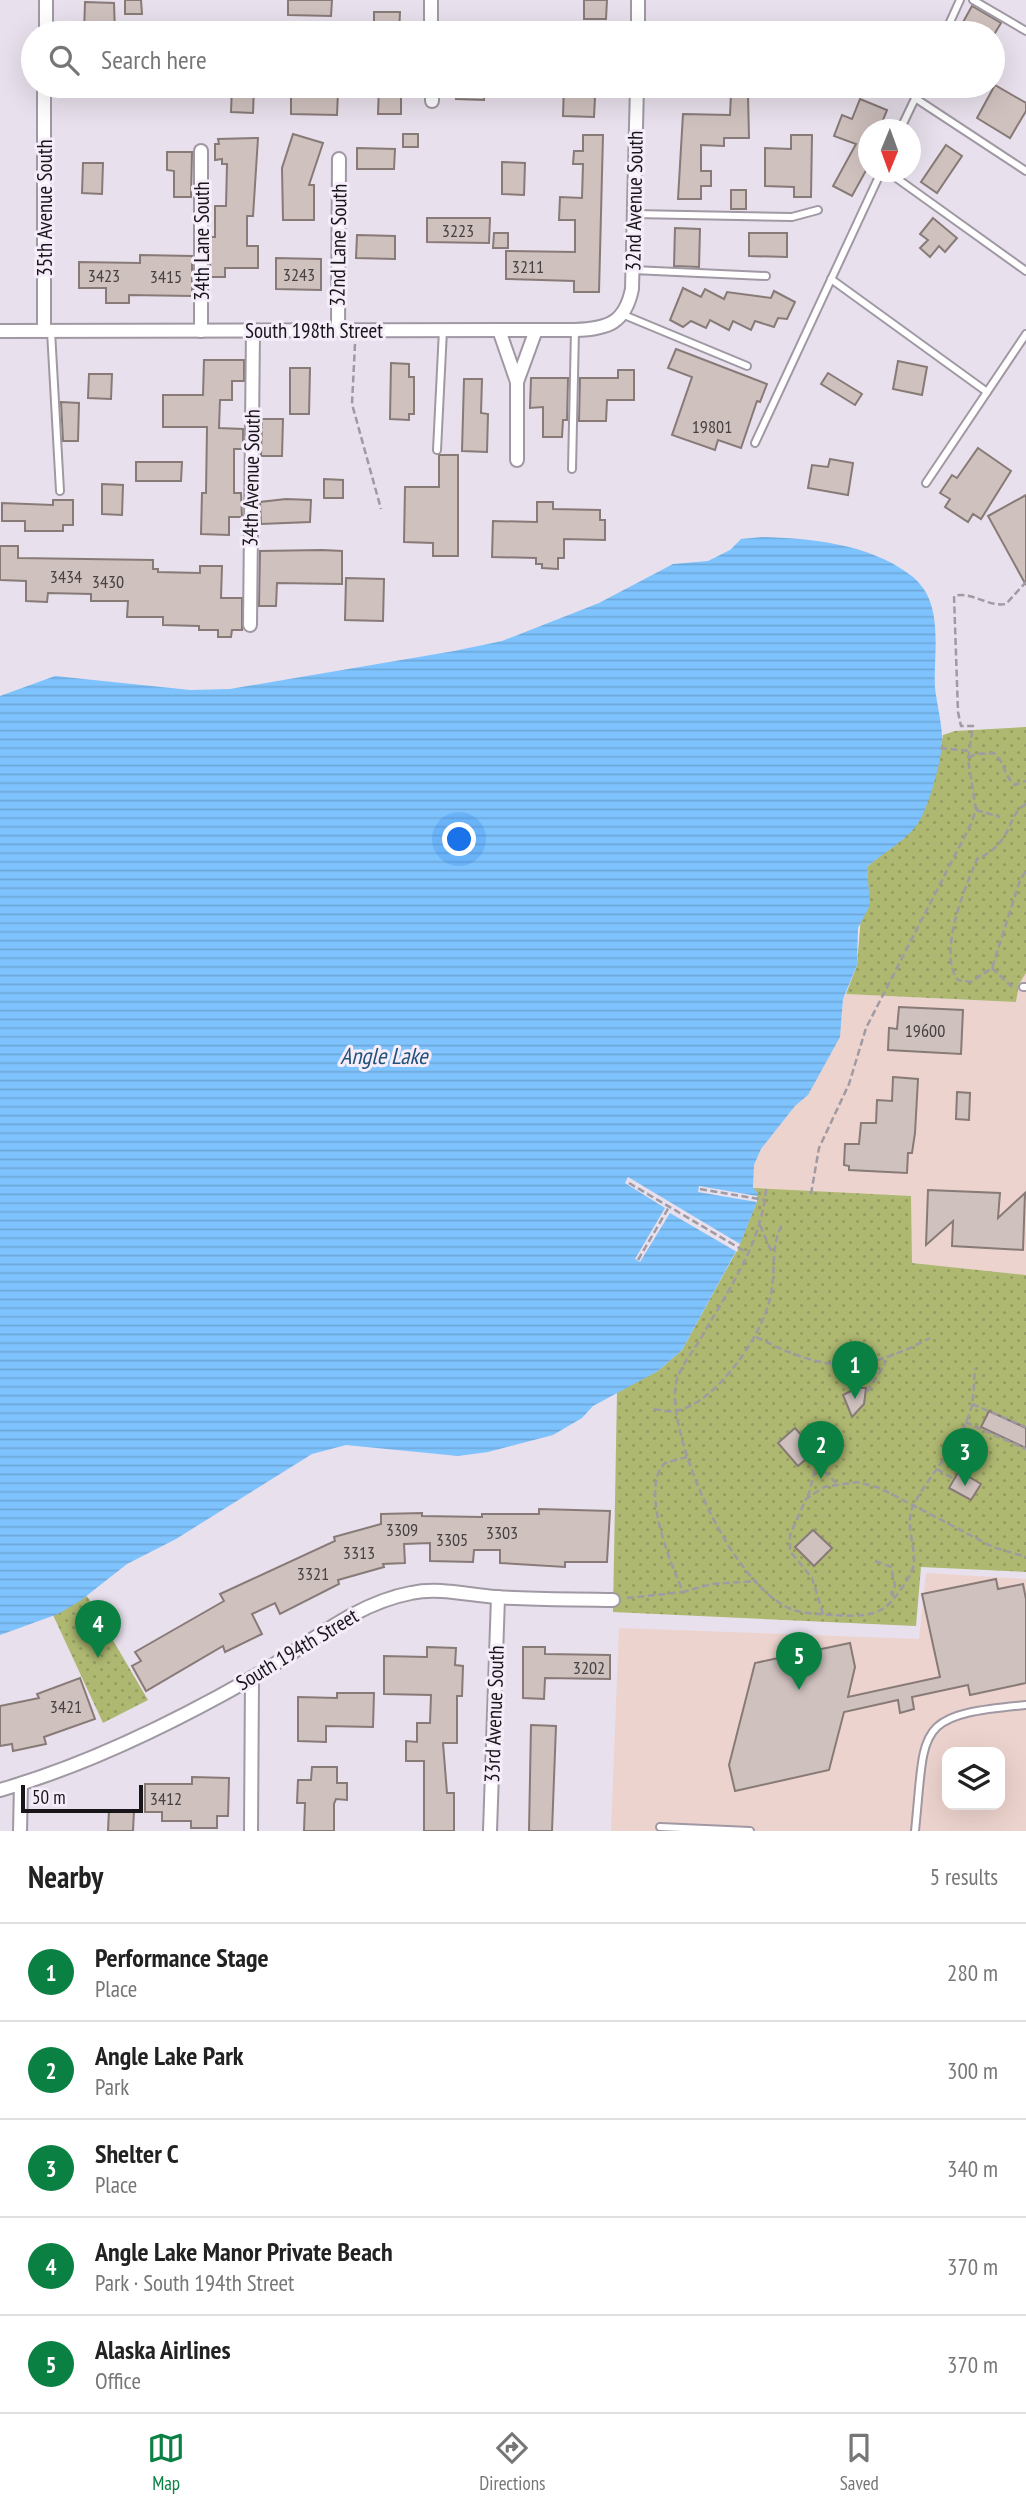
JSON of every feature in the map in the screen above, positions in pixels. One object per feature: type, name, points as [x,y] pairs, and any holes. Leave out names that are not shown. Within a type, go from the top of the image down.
[{"type":"street","points":[[46,0],[46,21]]},
{"type":"street","points":[[431,0],[431,21]]},
{"type":"street","points":[[638,21],[639,0]]},
{"type":"street","name":"35th Avenue South","points":[[44,98],[47,331]]},
{"type":"street","name":"32nd Avenue South","points":[[624,315],[629,303],[633,270],[637,98]]},
{"type":"street","name":"34th Lane South","points":[[201,151],[201,331]]},
{"type":"street","name":"32nd Lane South","points":[[338,330],[339,159]]},
{"type":"street","name":"South 198th Street","points":[[0,331],[575,330],[596,329],[624,315]]},
{"type":"street","name":"34th Avenue South","points":[[250,625],[253,330]]},
{"type":"street","points":[[499,330],[517,382],[517,460]]},
{"type":"street","points":[[517,382],[536,330]]},
{"type":"street","name":"South 194th Street","points":[[0,1790],[119,1746],[252,1678],[339,1623],[391,1598],[436,1591],[498,1597],[613,1600]]},
{"type":"street","name":"33rd Avenue South","points":[[491,1831],[498,1597]]},
{"type":"street","points":[[251,1831],[252,1678]]},
{"type":"street","points":[[20,1831],[21,1784]]},
{"type":"lane","points":[[950,21],[960,0]]},
{"type":"lane","points":[[973,0],[1026,31]]},
{"type":"lane","points":[[905,119],[915,98],[1026,171]]},
{"type":"lane","points":[[755,443],[876,182]]},
{"type":"lane","points":[[902,182],[1026,271]]},
{"type":"lane","points":[[634,214],[792,218],[818,210]]},
{"type":"lane","points":[[633,270],[766,276]]},
{"type":"lane","points":[[831,279],[987,392]]},
{"type":"lane","points":[[624,315],[747,366]]},
{"type":"lane","points":[[437,450],[443,330]]},
{"type":"lane","points":[[572,469],[575,330]]},
{"type":"lane","points":[[47,331],[60,491]]},
{"type":"lane","points":[[926,484],[1026,334]]},
{"type":"lane","points":[[915,1831],[923,1750],[931,1731],[943,1720],[970,1710],[1026,1705]]},
{"type":"lane","points":[[660,1827],[750,1831]]},
{"type":"path","points":[[356,330],[352,404],[381,509]]},
{"type":"path","points":[[811,1194],[819,1148],[849,1084],[866,1028],[976,810],[968,759],[973,726],[961,726],[958,712],[954,597],[964,594],[990,604],[1006,604],[1026,582]]},
{"type":"path","points":[[940,748],[970,751]]},
{"type":"path","points":[[968,759],[975,754],[993,753],[999,758],[1009,780],[1015,785],[1026,781]]},
{"type":"path","points":[[1026,804],[1018,811],[1007,836],[995,851],[978,859],[964,891],[950,950],[952,972],[958,980],[971,982],[992,968],[1020,880],[1026,871]]},
{"type":"path","points":[[976,810],[1000,817]]},
{"type":"path","points":[[992,968],[1014,992]]},
{"type":"path","points":[[629,1183],[748,1253]]},
{"type":"path","points":[[700,1189],[765,1200]]},
{"type":"path","points":[[766,1189],[760,1225],[748,1253],[676,1379],[676,1411],[687,1457],[721,1532],[757,1581],[782,1605],[823,1614],[871,1614],[882,1610],[895,1597],[914,1565],[910,1522],[913,1506],[964,1422],[972,1404],[975,1368]]},
{"type":"path","points":[[638,1260],[669,1207]]},
{"type":"path","points":[[654,1409],[676,1411],[722,1381],[738,1363],[755,1336],[771,1294],[772,1251],[782,1224]]},
{"type":"path","points":[[760,1225],[772,1251]]},
{"type":"path","points":[[755,1336],[819,1364],[850,1365],[884,1360],[930,1338]]},
{"type":"path","points":[[867,1392],[885,1364],[884,1360]]},
{"type":"path","points":[[972,1404],[979,1404],[1026,1427]]},
{"type":"path","points":[[964,1422],[1026,1450]]},
{"type":"path","points":[[809,1456],[816,1466],[838,1484]]},
{"type":"path","points":[[683,1592],[664,1546],[656,1482],[665,1463],[687,1457]]},
{"type":"path","points":[[816,1466],[806,1499],[790,1535],[790,1551],[812,1577],[823,1614]]},
{"type":"path","points":[[937,1469],[954,1479]]},
{"type":"path","points":[[806,1499],[824,1487],[838,1484],[871,1485],[993,1547],[1026,1558]]},
{"type":"path","points":[[875,1561],[891,1567],[895,1586],[891,1593],[895,1597]]},
{"type":"path","points":[[613,1600],[683,1592],[712,1584],[757,1581]]},
{"type":"shaded area","points":[[1026,973],[1026,1275],[912,1263],[753,1188],[754,1165],[761,1149],[795,1106],[808,1095],[842,1021],[843,999],[846,994],[1016,1002],[1019,984]]},
{"type":"shaded area","points":[[926,1573],[1026,1579],[1026,1831],[611,1831],[619,1628],[919,1639]]},
{"type":"green space","points":[[1026,727],[1026,973],[1019,984],[1016,1002],[846,994],[857,965],[861,916],[869,905],[867,867],[883,853],[933,785],[943,735],[955,731]]},
{"type":"green space","points":[[753,1188],[911,1196],[912,1263],[1026,1275],[1026,1572],[921,1567],[916,1626],[613,1612],[617,1391],[658,1371],[682,1350],[736,1252],[757,1202]]},
{"type":"green space","points":[[87,1596],[148,1700],[103,1723],[53,1615]]},
{"type":"water","name":"Angle Lake","points":[[762,537],[819,541],[858,549],[893,564],[921,585],[933,611],[935,626],[935,688],[941,729],[941,755],[919,822],[867,867],[870,905],[858,928],[857,965],[843,999],[840,1037],[808,1095],[795,1106],[761,1149],[754,1165],[753,1188],[757,1192],[757,1202],[740,1244],[682,1350],[658,1371],[593,1406],[582,1418],[553,1435],[488,1452],[458,1456],[346,1445],[312,1454],[176,1539],[127,1564],[80,1601],[58,1614],[0,1635],[0,696],[55,676],[190,690],[230,689],[502,641],[599,603],[673,564],[708,561],[730,550],[741,539]]},
{"type":"pier","points":[[628,1177],[740,1244],[737,1252],[670,1213],[640,1262],[635,1259],[665,1208],[625,1183]]},
{"type":"pier","points":[[699,1186],[757,1196],[757,1202],[698,1192]]},
{"type":"building","points":[[125,0],[141,0],[142,14],[125,14]]},
{"type":"building","points":[[288,0],[332,0],[331,16],[288,15]]},
{"type":"building","points":[[584,0],[607,0],[606,19],[584,19]]},
{"type":"building","points":[[85,2],[114,3],[115,21],[84,21]]},
{"type":"building","points":[[972,6],[998,21],[964,21]]},
{"type":"building","points":[[374,12],[400,12],[400,21],[374,21]]},
{"type":"building","points":[[1005,91],[1026,103],[1026,111],[1010,138],[977,118],[988,98],[1005,98]]},
{"type":"building","points":[[232,98],[254,98],[253,113],[231,112]]},
{"type":"building","points":[[291,98],[338,98],[337,115],[291,114]]},
{"type":"building","points":[[379,98],[401,98],[401,114],[378,114]]},
{"type":"building","points":[[484,98],[484,100],[456,99]]},
{"type":"building","points":[[564,98],[595,98],[594,117],[563,116]]},
{"type":"building","points":[[731,98],[748,98],[749,138],[724,138],[724,146],[701,145],[701,171],[711,171],[711,186],[701,186],[701,199],[678,199],[683,114],[730,115]]},
{"type":"building","points":[[860,99],[887,110],[883,119],[858,119],[860,182],[852,196],[833,186],[856,144],[834,136],[842,115],[852,119]]},
{"type":"building","points":[[293,134],[323,143],[309,185],[314,185],[314,220],[283,220],[282,168]]},
{"type":"building","points":[[403,134],[418,134],[418,147],[403,147]]},
{"type":"building","points":[[583,135],[603,135],[599,292],[574,292],[574,281],[506,279],[506,251],[575,252],[575,220],[559,220],[560,197],[582,198],[583,164],[573,164],[574,151],[583,151]]},
{"type":"building","points":[[791,135],[812,135],[811,197],[794,197],[794,187],[765,186],[765,148],[791,149]]},
{"type":"building","points":[[258,138],[253,216],[247,216],[247,246],[258,246],[258,268],[225,268],[225,277],[210,277],[210,237],[215,237],[215,206],[226,206],[227,164],[222,164],[222,159],[215,160],[215,144],[219,144],[218,139]]},
{"type":"building","points":[[946,145],[962,156],[937,193],[921,182]]},
{"type":"building","points":[[357,148],[395,149],[394,169],[357,169]]},
{"type":"building","points":[[167,152],[192,152],[191,197],[174,197],[174,171],[167,170]]},
{"type":"building","points":[[502,162],[525,163],[524,195],[502,194]]},
{"type":"building","points":[[83,163],[103,163],[102,194],[82,193]]},
{"type":"building","points":[[731,190],[746,190],[746,209],[731,209]]},
{"type":"building","points":[[427,218],[490,218],[489,243],[427,242]]},
{"type":"building","points":[[933,218],[957,238],[945,252],[939,246],[930,257],[920,248],[928,240],[920,234]]},
{"type":"building","points":[[675,228],[700,229],[699,267],[674,266]]},
{"type":"building","points":[[494,233],[508,233],[508,248],[493,248]]},
{"type":"building","points":[[749,233],[787,233],[787,257],[749,256]]},
{"type":"building","points":[[357,235],[395,236],[395,259],[356,258]]},
{"type":"building","points":[[140,255],[192,256],[192,296],[129,295],[129,303],[106,303],[106,288],[79,288],[79,262],[140,263]]},
{"type":"building","points":[[276,258],[321,259],[321,290],[276,289]]},
{"type":"building","points":[[683,288],[701,297],[705,289],[724,299],[727,292],[771,298],[774,291],[795,302],[787,319],[778,318],[774,327],[755,321],[751,330],[733,321],[729,330],[710,320],[706,328],[691,321],[683,327],[670,320]]},
{"type":"building","points":[[676,349],[767,384],[760,402],[757,401],[741,448],[718,440],[715,450],[672,435],[692,377],[668,368]]},
{"type":"building","points":[[204,360],[244,360],[244,381],[232,381],[232,400],[220,400],[219,428],[243,429],[243,449],[234,449],[234,493],[241,493],[242,517],[229,517],[229,535],[201,534],[202,493],[206,493],[207,427],[163,427],[163,395],[203,395]]},
{"type":"building","points":[[898,361],[927,367],[922,395],[893,389]]},
{"type":"building","points":[[391,363],[409,364],[409,377],[414,377],[414,414],[409,414],[409,420],[390,419]]},
{"type":"building","points":[[290,368],[310,368],[309,414],[290,414]]},
{"type":"building","points":[[618,370],[634,370],[634,400],[607,400],[606,421],[579,421],[580,378],[618,378]]},
{"type":"building","points":[[828,373],[862,394],[855,405],[821,384]]},
{"type":"building","points":[[89,374],[112,374],[111,399],[88,398]]},
{"type":"building","points":[[531,378],[568,378],[567,420],[563,420],[562,437],[543,437],[543,407],[530,408]]},
{"type":"building","points":[[464,379],[482,379],[481,413],[488,414],[487,452],[462,451]]},
{"type":"building","points":[[61,402],[79,403],[78,441],[63,441]]},
{"type":"building","points":[[262,419],[283,419],[282,456],[261,456]]},
{"type":"building","points":[[978,448],[1011,471],[981,519],[973,514],[968,522],[945,507],[950,499],[940,493],[952,475],[957,478]]},
{"type":"building","points":[[439,455],[458,455],[458,556],[433,556],[433,543],[404,542],[405,487],[439,487]]},
{"type":"building","points":[[830,459],[853,463],[848,495],[808,488],[812,465],[828,467]]},
{"type":"building","points":[[136,462],[182,462],[181,481],[136,481]]},
{"type":"building","points":[[324,479],[343,480],[343,498],[324,498]]},
{"type":"building","points":[[102,484],[123,485],[122,515],[102,514]]},
{"type":"building","points":[[1026,495],[1026,585],[988,516]]},
{"type":"building","points":[[53,500],[73,500],[73,525],[63,525],[63,531],[25,531],[25,521],[2,521],[2,503],[53,505]]},
{"type":"building","points":[[311,500],[310,522],[261,524],[260,502]]},
{"type":"building","points":[[537,502],[553,502],[553,509],[600,510],[600,520],[605,520],[605,540],[564,539],[564,558],[558,558],[558,569],[542,568],[542,564],[536,564],[536,558],[492,557],[493,521],[537,522]]},
{"type":"building","points":[[0,546],[18,546],[18,558],[153,560],[153,569],[158,569],[158,572],[200,573],[200,566],[222,566],[221,598],[242,598],[242,630],[232,630],[231,637],[218,637],[218,630],[199,630],[199,626],[163,625],[163,617],[127,617],[128,601],[91,601],[91,594],[48,593],[47,602],[26,601],[26,581],[0,580]]},
{"type":"building","points":[[260,551],[342,551],[342,584],[277,583],[276,606],[259,606]]},
{"type":"building","points":[[346,578],[384,579],[383,621],[345,620]]},
{"type":"building","points":[[899,1007],[963,1010],[961,1054],[888,1050],[889,1028],[897,1029]]},
{"type":"building","points":[[893,1077],[918,1079],[915,1133],[912,1153],[908,1153],[907,1173],[849,1170],[849,1166],[844,1165],[845,1144],[859,1144],[861,1123],[876,1123],[877,1100],[892,1101]]},
{"type":"building","points":[[957,1092],[970,1093],[969,1120],[956,1119]]},
{"type":"building","points":[[928,1190],[1000,1193],[998,1218],[1025,1193],[1023,1250],[952,1246],[953,1221],[926,1245]]},
{"type":"building","points":[[857,1388],[866,1388],[864,1404],[852,1417],[843,1395]]},
{"type":"building","points":[[989,1411],[1026,1428],[1026,1448],[981,1427]]},
{"type":"building","points":[[795,1428],[815,1451],[798,1466],[778,1443]]},
{"type":"building","points":[[959,1471],[981,1484],[971,1500],[949,1488]]},
{"type":"building","points":[[539,1509],[610,1511],[607,1562],[565,1562],[565,1567],[500,1563],[500,1550],[474,1550],[473,1562],[430,1561],[430,1543],[404,1544],[405,1563],[383,1564],[384,1567],[338,1580],[339,1584],[280,1614],[275,1603],[252,1614],[262,1634],[225,1652],[223,1646],[146,1691],[132,1666],[141,1661],[135,1652],[224,1601],[220,1594],[335,1541],[334,1537],[381,1524],[381,1514],[422,1513],[422,1516],[482,1517],[482,1514],[539,1514]]},
{"type":"building","points":[[813,1530],[832,1548],[814,1566],[795,1547]]},
{"type":"building","points":[[996,1579],[998,1589],[1023,1584],[1026,1599],[1026,1683],[970,1695],[968,1685],[912,1697],[914,1709],[900,1713],[898,1700],[844,1712],[829,1770],[735,1791],[729,1765],[755,1663],[850,1643],[855,1667],[848,1697],[940,1677],[922,1594]]},
{"type":"building","points":[[427,1647],[456,1648],[455,1665],[463,1666],[462,1696],[457,1696],[457,1743],[443,1743],[447,1793],[454,1793],[454,1831],[424,1831],[424,1761],[406,1761],[406,1741],[417,1742],[417,1723],[430,1723],[431,1695],[384,1694],[384,1656],[427,1657]]},
{"type":"building","points":[[523,1647],[545,1647],[545,1654],[610,1655],[610,1679],[545,1678],[544,1699],[523,1698]]},
{"type":"building","points":[[80,1678],[95,1719],[44,1737],[46,1744],[13,1751],[12,1744],[0,1746],[0,1706],[39,1698],[37,1694]]},
{"type":"building","points":[[337,1693],[374,1693],[373,1727],[326,1726],[326,1742],[298,1741],[298,1697],[337,1698]]},
{"type":"building","points":[[531,1725],[556,1726],[552,1831],[529,1831]]},
{"type":"building","points":[[312,1767],[337,1767],[337,1783],[347,1783],[347,1800],[336,1799],[334,1804],[334,1831],[304,1831],[305,1803],[297,1803],[298,1780],[311,1780]]},
{"type":"building","points":[[192,1777],[229,1778],[228,1816],[217,1816],[217,1828],[191,1828],[191,1821],[162,1821],[162,1812],[145,1812],[145,1784],[192,1784]]},
{"type":"building","points":[[109,1810],[134,1810],[133,1831],[108,1831]]},
{"type":"place","name":"Performance Stage","points":[[855,1399]]},
{"type":"place","name":"Angle Lake Park","points":[[821,1479]]},
{"type":"place","name":"Shelter C","points":[[965,1486]]},
{"type":"place","name":"Angle Lake Manor Private Beach","points":[[98,1658]]},
{"type":"place","name":"Alaska Airlines","points":[[799,1690]]}]
